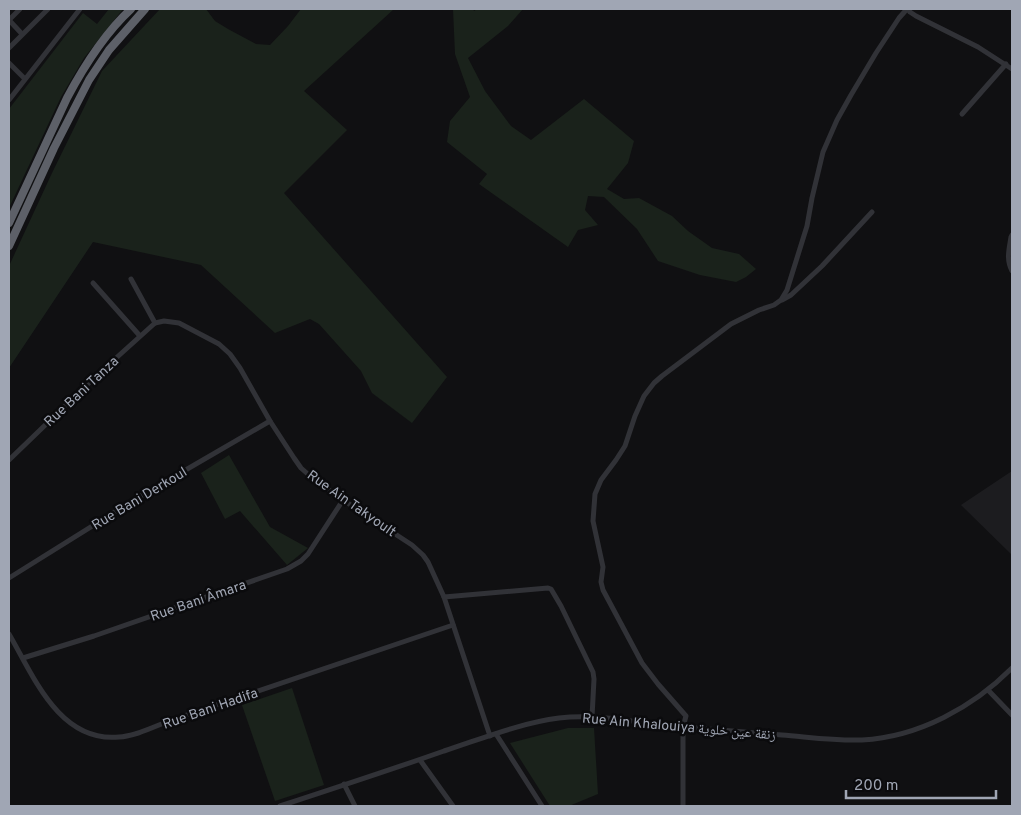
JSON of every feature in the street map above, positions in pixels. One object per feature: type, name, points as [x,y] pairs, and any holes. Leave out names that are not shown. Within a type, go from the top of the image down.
[{"type":"highway","points":[[9,223],[78,78],[99,46],[131,9]]},
{"type":"highway","points":[[9,246],[54,148],[89,80],[109,50],[145,9]]},
{"type":"street","points":[[20,9],[9,20],[22,34]]},
{"type":"street","points":[[9,48],[48,9]]},
{"type":"street","points":[[9,100],[80,9]]},
{"type":"street","points":[[781,300],[787,290],[807,226],[823,152],[851,94],[899,18],[908,9],[916,16],[978,47],[1012,69]]},
{"type":"street","points":[[9,63],[25,80]]},
{"type":"street","points":[[962,114],[1006,64]]},
{"type":"street","points":[[683,806],[683,727],[686,716],[642,663],[602,590],[603,567],[593,521],[595,494],[601,480],[625,446],[644,396],[654,383],[731,324],[752,312],[774,305],[791,295],[822,266],[872,212]]},
{"type":"street","points":[[1012,235],[1008,263],[1012,272]]},
{"type":"street","points":[[131,279],[155,323]]},
{"type":"street","points":[[93,283],[140,336]]},
{"type":"street","name":"Rue Ain Takyoult","points":[[155,323],[164,321],[179,323],[219,344],[230,354],[240,368],[270,421],[301,468],[343,500],[412,545],[428,562],[444,597],[452,625],[493,735],[542,806]]},
{"type":"street","name":"Rue Bani Tanza","points":[[9,460],[95,377],[155,323]]},
{"type":"street","name":"Rue Bani Derkoul","points":[[9,578],[134,500],[270,421]]},
{"type":"street","name":"Rue Bani Âmara","points":[[23,658],[94,636],[287,570],[295,566],[308,554],[343,500]]},
{"type":"street","points":[[444,597],[552,589],[593,672],[592,716]]},
{"type":"street","name":"Rue Bani Hadifa","points":[[9,634],[50,703],[59,714],[80,729],[93,734],[119,737],[135,734],[452,625]]},
{"type":"street","name":"Rue Ain Khalouiya زنقة عين خلوية","points":[[280,806],[493,735],[536,722],[573,716],[592,716],[683,727],[838,740],[864,740],[901,734],[930,724],[962,708],[997,683],[1012,668]]},
{"type":"street","points":[[988,690],[1012,715]]},
{"type":"street","points":[[420,760],[453,806]]},
{"type":"street","points":[[344,784],[355,806]]},
{"type":"shaded area","points":[[109,9],[123,9],[84,58],[61,97],[9,208],[9,109],[83,13],[97,24]]},
{"type":"shaded area","points":[[160,9],[206,9],[215,21],[228,29],[256,44],[270,45],[301,9],[394,9],[304,91],[347,130],[284,193],[447,377],[412,423],[372,393],[361,371],[319,324],[310,319],[275,333],[201,265],[93,242],[9,368],[9,266],[102,71]]},
{"type":"shaded area","points":[[453,9],[473,9],[474,11],[477,9],[523,9],[508,26],[468,58],[485,91],[511,126],[531,140],[584,99],[634,141],[628,163],[607,189],[624,199],[639,198],[672,216],[688,231],[712,248],[739,254],[756,269],[736,282],[700,275],[658,261],[637,229],[604,197],[588,196],[585,210],[598,225],[578,230],[568,247],[479,184],[487,174],[447,142],[450,121],[470,97],[455,54]]},
{"type":"shaded area","points":[[229,455],[270,527],[308,548],[287,565],[240,511],[225,519],[201,473]]},
{"type":"shaded area","points":[[1012,471],[1012,555],[961,505]]},
{"type":"shaded area","points":[[292,688],[324,785],[275,801],[242,705]]},
{"type":"shaded area","points":[[568,728],[594,728],[598,794],[569,806],[550,806],[510,743]]}]
